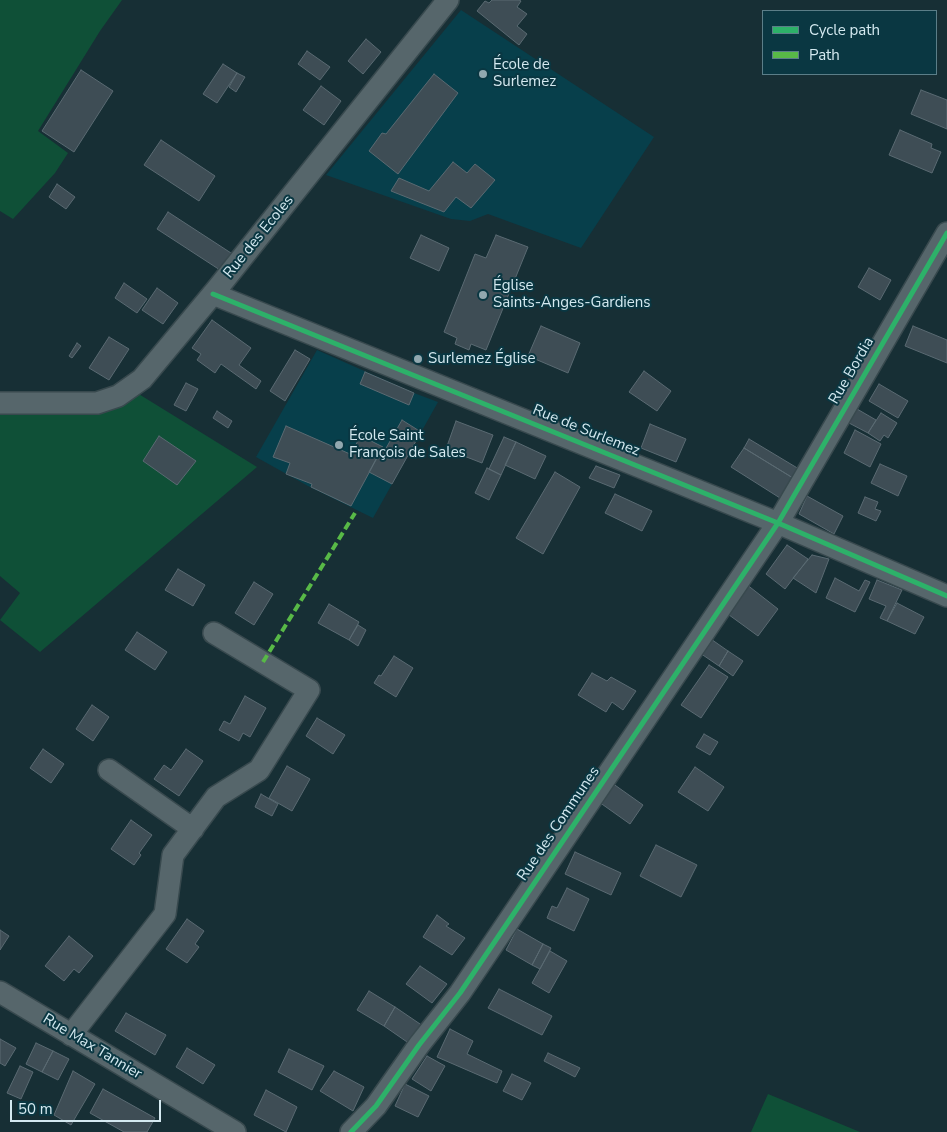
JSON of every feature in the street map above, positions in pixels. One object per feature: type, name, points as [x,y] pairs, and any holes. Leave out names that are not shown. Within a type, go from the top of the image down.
[{"type":"street","name":"Rue des Ecoles","points":[[0,403],[97,403],[118,396],[142,379],[213,294],[448,0]]},
{"type":"street","name":"Rue Bordia","points":[[778,523],[947,232]]},
{"type":"street","name":"Rue de Surlemez","points":[[213,294],[778,523],[947,596]]},
{"type":"street","name":"Rue des Communes","points":[[351,1132],[376,1106],[419,1045],[460,993],[778,523]]},
{"type":"street","points":[[71,1034],[165,914],[173,855],[216,797],[259,770],[309,690],[214,633]]},
{"type":"street","points":[[109,770],[193,829]]},
{"type":"street","name":"Rue Max Tannier","points":[[0,992],[235,1132]]},
{"type":"shaded area","name":"École de Surlemez","points":[[461,10],[654,137],[581,248],[488,214],[470,221],[451,219],[326,175]]},
{"type":"shaded area","name":"École Saint François de Sales","points":[[317,350],[438,402],[373,518],[308,486],[256,457]]},
{"type":"green space","points":[[0,0],[122,0],[100,31],[38,131],[68,153],[55,173],[13,219],[0,211]]},
{"type":"green space","points":[[129,388],[257,467],[40,652],[0,620],[20,593],[0,576],[0,403],[97,403]]},
{"type":"green space","points":[[768,1094],[860,1132],[751,1132]]},
{"type":"building","points":[[492,0],[521,1],[517,7],[527,14],[517,26],[527,34],[519,45],[477,11],[485,1],[489,3]]},
{"type":"building","points":[[366,39],[381,52],[363,74],[348,61]]},
{"type":"building","points":[[307,51],[330,67],[320,80],[298,64]]},
{"type":"building","points":[[223,64],[237,73],[217,103],[203,94]]},
{"type":"building","points":[[81,70],[113,91],[74,152],[42,131]]},
{"type":"building","points":[[237,73],[245,77],[236,92],[229,87]]},
{"type":"building","points":[[434,74],[458,93],[398,174],[369,151],[382,133],[386,134]]},
{"type":"building","points":[[321,86],[341,101],[324,125],[303,110]]},
{"type":"building","points":[[921,90],[947,100],[947,129],[911,114]]},
{"type":"building","points":[[900,130],[932,144],[931,148],[941,152],[932,173],[889,155]]},
{"type":"building","points":[[161,140],[215,176],[199,201],[144,165]]},
{"type":"building","points":[[453,162],[467,173],[475,164],[495,180],[471,208],[456,197],[444,212],[391,191],[399,178],[429,191]]},
{"type":"building","points":[[57,184],[75,197],[66,209],[49,197]]},
{"type":"building","points":[[168,212],[231,253],[220,270],[157,229]]},
{"type":"building","points":[[421,235],[449,248],[439,271],[410,258]]},
{"type":"building","name":"Église Saints-Anges-Gardiens","points":[[496,235],[528,247],[486,350],[471,344],[469,350],[455,344],[457,338],[444,332],[475,254],[486,258]]},
{"type":"building","points":[[869,268],[891,280],[880,300],[858,287]]},
{"type":"building","points":[[124,283],[147,299],[137,313],[115,298]]},
{"type":"building","points":[[157,288],[178,303],[163,324],[142,310]]},
{"type":"building","points":[[212,320],[251,348],[239,365],[261,381],[256,389],[221,364],[215,373],[197,360],[201,354],[192,348]]},
{"type":"building","points":[[541,326],[580,343],[568,373],[528,356]]},
{"type":"building","points":[[913,326],[947,340],[947,363],[905,346]]},
{"type":"building","points":[[109,337],[129,349],[109,380],[89,368]]},
{"type":"building","points":[[77,343],[81,346],[72,358],[69,356]]},
{"type":"building","points":[[295,350],[310,359],[285,401],[270,391]]},
{"type":"building","points":[[644,371],[671,391],[657,411],[629,392]]},
{"type":"building","points":[[365,372],[414,393],[409,405],[360,384]]},
{"type":"building","points":[[186,383],[198,389],[186,411],[174,405]]},
{"type":"building","points":[[879,384],[908,401],[898,418],[869,401]]},
{"type":"building","points":[[857,409],[876,420],[868,433],[849,423]]},
{"type":"building","points":[[217,411],[232,421],[228,428],[213,418]]},
{"type":"building","points":[[881,413],[897,423],[888,438],[884,435],[880,441],[868,433]]},
{"type":"building","points":[[402,420],[421,432],[392,484],[369,472],[382,448],[385,450]]},
{"type":"building","points":[[456,421],[493,435],[482,463],[446,449]]},
{"type":"building","points":[[650,424],[686,439],[676,462],[641,448]]},
{"type":"building","points":[[286,426],[350,454],[361,436],[383,447],[351,506],[311,487],[312,484],[286,474],[290,463],[273,457]]},
{"type":"building","points":[[855,430],[881,444],[870,467],[844,453]]},
{"type":"building","points":[[159,436],[196,461],[177,485],[143,461]]},
{"type":"building","points":[[504,437],[516,442],[501,475],[489,469]]},
{"type":"building","points":[[749,439],[799,469],[793,478],[744,448]]},
{"type":"building","points":[[516,442],[546,456],[535,479],[505,465]]},
{"type":"building","points":[[744,448],[793,478],[780,498],[731,467]]},
{"type":"building","points":[[880,464],[907,476],[898,496],[871,483]]},
{"type":"building","points":[[596,466],[620,475],[614,488],[589,478]]},
{"type":"building","points":[[487,468],[501,475],[489,500],[475,493]]},
{"type":"building","points":[[555,472],[580,487],[543,554],[516,538]]},
{"type":"building","points":[[615,494],[652,511],[642,531],[605,513]]},
{"type":"building","points":[[807,496],[843,516],[834,534],[799,514]]},
{"type":"building","points":[[865,497],[878,502],[875,509],[881,511],[876,521],[858,513]]},
{"type":"building","points":[[787,545],[808,559],[785,589],[766,574]]},
{"type":"building","points":[[812,555],[829,559],[816,593],[793,578]]},
{"type":"building","points":[[178,569],[205,585],[193,606],[165,590]]},
{"type":"building","points":[[835,578],[859,591],[865,580],[870,582],[855,612],[826,598]]},
{"type":"building","points":[[877,580],[902,590],[887,621],[880,618],[886,606],[869,599]]},
{"type":"building","points":[[254,582],[273,594],[254,625],[235,613]]},
{"type":"building","points":[[746,584],[778,609],[758,636],[725,612]]},
{"type":"building","points":[[897,603],[924,617],[915,634],[887,621]]},
{"type":"building","points":[[329,604],[359,622],[349,640],[318,623]]},
{"type":"building","points":[[358,625],[366,630],[358,646],[349,640]]},
{"type":"building","points":[[137,632],[167,652],[155,670],[125,650]]},
{"type":"building","points":[[708,637],[728,651],[719,666],[697,651]]},
{"type":"building","points":[[728,651],[743,661],[733,676],[719,666]]},
{"type":"building","points":[[394,656],[413,668],[396,697],[374,683]]},
{"type":"building","points":[[709,665],[728,677],[701,718],[681,705]]},
{"type":"building","points":[[592,673],[607,681],[611,677],[636,691],[623,710],[612,702],[606,712],[578,695]]},
{"type":"building","points":[[245,696],[266,708],[250,737],[243,733],[239,741],[219,730],[224,721],[230,724]]},
{"type":"building","points":[[92,705],[109,717],[93,741],[76,729]]},
{"type":"building","points":[[317,718],[345,735],[333,754],[306,736]]},
{"type":"building","points":[[704,734],[718,742],[710,755],[696,747]]},
{"type":"building","points":[[43,749],[64,764],[51,783],[30,768]]},
{"type":"building","points":[[186,749],[203,761],[179,796],[154,779],[164,765],[171,770]]},
{"type":"building","points":[[287,766],[310,779],[292,811],[269,798]]},
{"type":"building","points":[[695,767],[724,787],[708,811],[678,792]]},
{"type":"building","points":[[612,783],[643,805],[630,824],[599,802]]},
{"type":"building","points":[[261,794],[278,804],[272,816],[255,807]]},
{"type":"building","points":[[131,820],[152,835],[139,853],[141,855],[134,865],[111,849]]},
{"type":"building","points":[[656,845],[697,865],[681,897],[640,876]]},
{"type":"building","points":[[575,852],[621,873],[611,895],[565,874]]},
{"type":"building","points":[[567,888],[589,899],[574,931],[547,918],[552,906],[557,908]]},
{"type":"building","points":[[437,915],[449,924],[446,926],[465,938],[452,955],[423,937]]},
{"type":"building","points":[[187,919],[204,931],[195,944],[199,947],[187,963],[166,949]]},
{"type":"building","points":[[517,929],[543,944],[532,965],[506,950]]},
{"type":"building","points":[[0,930],[9,936],[0,950]]},
{"type":"building","points":[[69,936],[93,956],[79,973],[74,969],[64,981],[45,966]]},
{"type":"building","points":[[543,944],[551,948],[540,969],[532,965]]},
{"type":"building","points":[[550,951],[567,961],[549,993],[532,983]]},
{"type":"building","points":[[420,966],[447,984],[432,1003],[406,984]]},
{"type":"building","points":[[499,989],[552,1016],[542,1035],[488,1008]]},
{"type":"building","points":[[369,991],[395,1007],[384,1026],[357,1010]]},
{"type":"building","points":[[395,1007],[423,1026],[410,1044],[384,1026]]},
{"type":"building","points":[[126,1013],[166,1035],[155,1055],[115,1031]]},
{"type":"building","points":[[450,1029],[473,1041],[467,1054],[502,1071],[497,1083],[437,1057]]},
{"type":"building","points":[[0,1039],[16,1048],[5,1066],[0,1063]]},
{"type":"building","points":[[36,1043],[53,1051],[42,1072],[26,1064]]},
{"type":"building","points":[[187,1048],[215,1065],[203,1084],[176,1067]]},
{"type":"building","points":[[289,1049],[324,1066],[312,1090],[278,1072]]},
{"type":"building","points":[[53,1051],[69,1059],[58,1080],[42,1072]]},
{"type":"building","points":[[548,1053],[580,1068],[575,1077],[544,1061]]},
{"type":"building","points":[[427,1056],[445,1066],[431,1091],[412,1079]]},
{"type":"building","points":[[20,1066],[33,1072],[21,1099],[7,1093]]},
{"type":"building","points":[[73,1071],[95,1084],[71,1125],[54,1115]]},
{"type":"building","points":[[334,1071],[364,1087],[353,1111],[320,1091]]},
{"type":"building","points":[[512,1074],[531,1083],[522,1100],[503,1091]]},
{"type":"building","points":[[405,1084],[429,1096],[418,1117],[395,1106]]},
{"type":"building","points":[[103,1089],[155,1118],[147,1132],[124,1132],[90,1113]]},
{"type":"building","points":[[266,1090],[297,1107],[286,1132],[254,1115]]},
{"type":"marked path","points":[[263,662],[355,513]]},
{"type":"cycle path","points":[[351,1132],[376,1106],[419,1045],[460,993],[778,523],[947,233]]},
{"type":"cycle path","points":[[213,294],[778,523],[947,596]]},
{"type":"place","name":"École de Surlemez","points":[[483,74]]},
{"type":"place","name":"Église Saints-Anges-Gardiens","points":[[483,295]]},
{"type":"place","name":"Surlemez Église","points":[[418,359]]},
{"type":"place","name":"École Saint François de Sales","points":[[339,445]]}]
